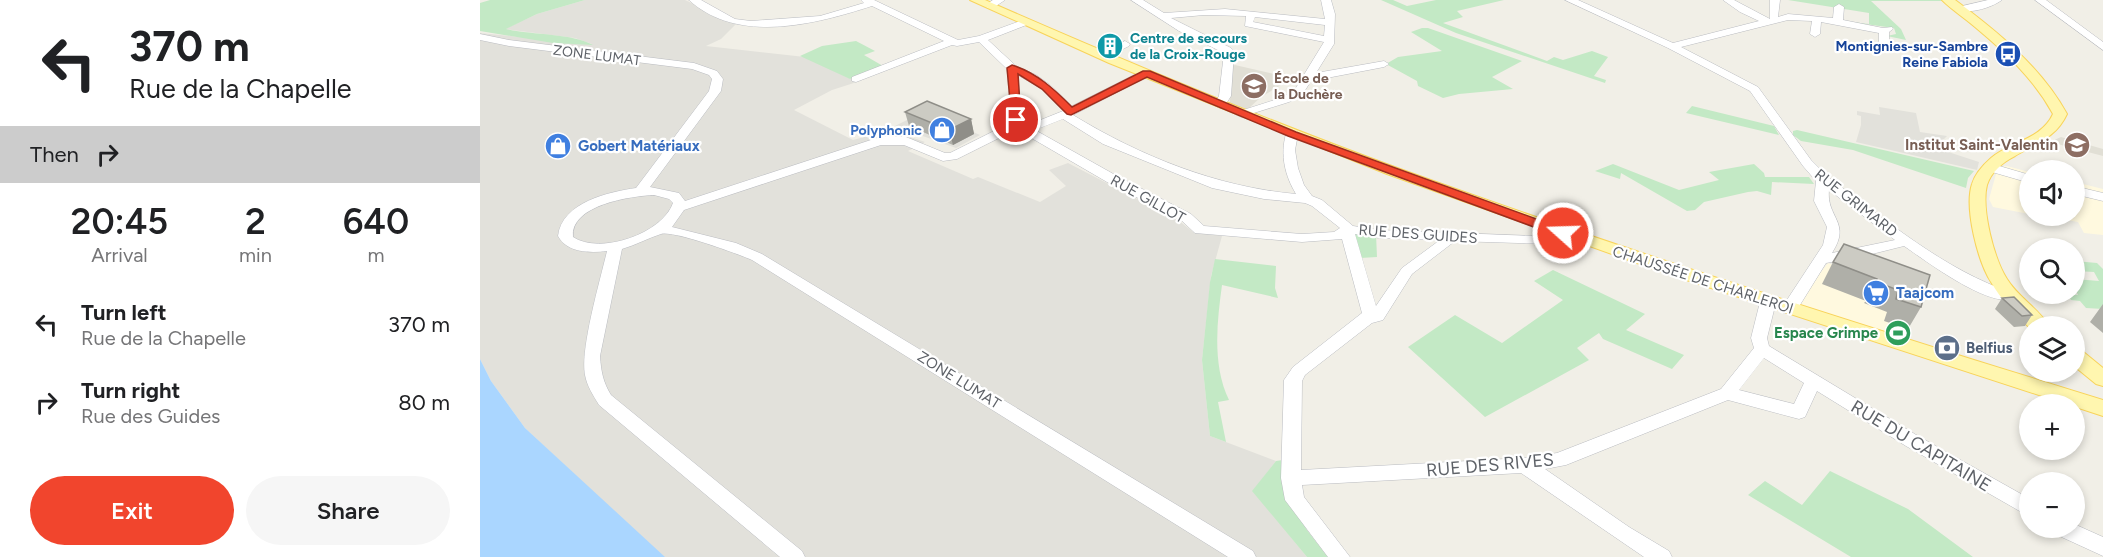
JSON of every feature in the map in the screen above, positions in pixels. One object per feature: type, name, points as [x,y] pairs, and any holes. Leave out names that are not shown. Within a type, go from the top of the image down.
[{"type":"main road","name":"CHAUSSÉE DE CHARLEROI","points":[[976,0],[995,3],[1026,22],[1241,114],[1583,241],[2103,408]]},
{"type":"main road","points":[[1948,0],[2013,55],[2033,77],[2061,116],[2043,136],[2000,157],[1989,167],[1979,186],[1987,260],[1997,281],[2008,296],[2029,316]]},
{"type":"main road","points":[[2085,364],[2103,379]]},
{"type":"street","points":[[694,0],[733,22],[751,24],[821,19],[869,2],[957,43],[981,39],[1026,22]]},
{"type":"street","points":[[1136,0],[1183,29],[1229,52],[1225,96],[1220,105]]},
{"type":"street","points":[[1241,114],[1285,100],[1298,93],[1326,51],[1330,15],[1326,0]]},
{"type":"street","name":"RUE GRIMARD","points":[[1570,0],[1672,46],[1757,92],[1807,164],[1823,180],[1958,276],[1983,288],[2008,296]]},
{"type":"street","points":[[1728,0],[1743,10],[1771,20]]},
{"type":"street","points":[[1771,20],[1775,0]]},
{"type":"street","points":[[1959,8],[1977,7],[1997,0]]},
{"type":"street","points":[[2040,0],[2103,47]]},
{"type":"street","points":[[1838,22],[1839,7]]},
{"type":"street","points":[[1162,15],[1205,12],[1284,16],[1330,23]]},
{"type":"street","points":[[1251,15],[1248,24],[1328,40]]},
{"type":"street","points":[[1672,46],[1771,20],[1794,17],[1817,18],[1886,30],[1884,49]]},
{"type":"street","points":[[1815,34],[1817,18]]},
{"type":"street","name":"ZONE LUMAT","points":[[480,37],[509,43],[694,66],[713,73],[718,79],[715,91],[641,191]]},
{"type":"street","name":"RUE DES GUIDES","points":[[981,39],[1012,68],[1032,77],[1046,87],[1067,113],[1107,141],[1217,185],[1264,195],[1307,199],[1317,203],[1348,230],[1378,234],[1583,241]]},
{"type":"street","points":[[856,79],[952,41]]},
{"type":"street","points":[[480,43],[509,43]]},
{"type":"street","points":[[1103,55],[1125,44]]},
{"type":"street","points":[[1308,78],[1384,64]]},
{"type":"street","points":[[1012,68],[1016,124],[1022,129]]},
{"type":"street","points":[[680,207],[871,143],[899,140],[943,157],[952,156],[1004,131],[1022,129],[1067,113],[1146,73]]},
{"type":"street","name":"RUE GILLOT","points":[[1022,129],[1186,217],[1200,230],[1302,238],[1336,236],[1348,230]]},
{"type":"street","points":[[1292,134],[1288,144],[1291,161],[1298,189],[1307,199]]},
{"type":"street","points":[[1989,167],[2019,176]]},
{"type":"street","points":[[1789,309],[1830,244],[1834,227],[1821,201],[1823,180]]},
{"type":"street","points":[[641,191],[666,192],[678,199],[680,207],[675,217],[661,228],[642,238],[615,246],[596,248],[577,246],[568,241],[565,235],[566,227],[583,211],[598,202],[641,191]]},
{"type":"street","points":[[2085,193],[2103,197]]},
{"type":"street","name":"ZONE LUMAT","points":[[661,228],[731,246],[757,257],[1246,557]]},
{"type":"street","points":[[1340,557],[1295,500],[1291,478],[1291,386],[1299,371],[1366,319],[1370,313],[1348,230]]},
{"type":"street","points":[[1366,319],[1377,316],[1407,271],[1448,242],[1449,237]]},
{"type":"street","points":[[1821,260],[1906,241]]},
{"type":"street","points":[[615,246],[592,356],[593,374],[597,387],[605,400],[795,557]]},
{"type":"street","points":[[1762,349],[1759,338],[1768,302]]},
{"type":"street","name":"RUE DU CAPITAINE","points":[[1762,349],[2019,503]]},
{"type":"street","name":"RUE DES RIVES","points":[[1291,478],[1524,465],[1559,460],[1727,393],[1762,349]]},
{"type":"street","points":[[1727,393],[1799,412],[1813,381]]},
{"type":"street","points":[[1524,465],[1622,533],[1662,557]]},
{"type":"street","points":[[2084,538],[2103,547]]},
{"type":"shaded area","points":[[585,0],[685,0],[736,24],[721,39],[706,46],[805,57],[857,82],[832,90],[794,110],[853,140],[890,130],[925,142],[908,151],[973,179],[978,177],[1040,202],[1066,186],[1049,170],[1068,163],[1178,220],[1193,232],[1222,236],[1211,276],[1202,360],[1210,436],[1276,461],[1253,491],[1307,557],[663,557],[525,428],[491,381],[480,359],[480,33],[592,44],[575,38],[505,29],[537,14]]},
{"type":"shaded area","name":"École de la Duchère","points":[[1232,66],[1287,77],[1281,85],[1261,97],[1248,109],[1244,109],[1230,104]]},
{"type":"shaded area","points":[[1879,107],[1916,113],[1920,132],[1947,136],[1937,143],[1936,148],[1979,162],[1977,170],[1856,142],[1861,125],[1861,116],[1857,115],[1857,111],[1880,115]]},
{"type":"shaded area","points":[[927,110],[980,135],[956,148],[895,126]]},
{"type":"shaded area","name":"Institut Saint-Valentin","points":[[2061,137],[2103,149],[2103,156],[2050,142]]},
{"type":"shaded area","points":[[2007,166],[2019,169],[2019,212],[1993,207],[1989,199],[1998,167]]},
{"type":"shaded area","points":[[2085,184],[2103,189],[2103,235],[2084,233],[2080,226],[2085,226]]},
{"type":"shaded area","points":[[1828,263],[1841,268],[1908,329],[1908,339],[1795,306]]},
{"type":"green space","points":[[490,0],[585,0],[537,14],[506,29],[574,38],[593,45],[553,43],[480,31],[480,3]]},
{"type":"green space","points":[[1381,0],[1393,0],[1407,6],[1436,0],[1504,0],[1457,11],[1463,17],[1443,23],[1547,61],[1554,57],[1563,60],[1592,51],[1608,57],[1594,76],[1606,80],[1605,83],[1456,33]]},
{"type":"green space","points":[[1788,0],[1943,1],[1871,1],[1901,29],[1906,40],[1887,36],[1896,34],[1894,28],[1843,21],[1869,24],[1869,13]]},
{"type":"green space","points":[[1428,28],[1522,61],[1492,77],[1513,89],[1459,94],[1443,98],[1418,86],[1417,81],[1386,64],[1398,57],[1442,51],[1411,32]]},
{"type":"green space","points":[[856,41],[875,51],[864,55],[883,66],[850,79],[800,56],[822,46]]},
{"type":"green space","points":[[1692,106],[1774,126],[1779,135],[1686,113]]},
{"type":"green space","points":[[1797,130],[1974,171],[1968,178],[1966,188],[1853,150],[1801,141],[1793,135],[1793,131]]},
{"type":"green space","points":[[1613,164],[1679,190],[1719,180],[1709,172],[1754,164],[1764,173],[1765,177],[1809,177],[1814,184],[1772,182],[1771,195],[1757,191],[1748,192],[1704,202],[1695,210],[1687,211],[1621,173],[1620,179],[1595,171]]},
{"type":"green space","points":[[1353,233],[1376,234],[1377,257],[1360,258]]},
{"type":"green space","points":[[1215,259],[1276,266],[1275,288],[1278,298],[1222,285],[1217,343],[1220,372],[1229,400],[1218,402],[1226,442],[1210,436],[1202,360],[1210,282]]},
{"type":"green space","points":[[2085,262],[2097,263],[2103,269],[2103,309],[2086,308],[2083,304],[2085,304],[2085,280],[2099,281],[2094,272],[2085,272]]},
{"type":"green space","points":[[1553,270],[1645,314],[1626,330],[1684,355],[1672,369],[1603,339],[1599,333],[1577,348],[1589,360],[1485,417],[1408,347],[1455,315],[1502,343],[1563,300],[1534,281]]},
{"type":"green space","points":[[1289,459],[1287,491],[1307,530],[1328,557],[1307,557],[1252,491],[1276,461]]},
{"type":"green space","points":[[1830,471],[1908,509],[1973,557],[1851,557],[1748,495],[1765,481],[1802,505]]},
{"type":"water","points":[[480,359],[491,381],[525,428],[665,557],[480,557]]},
{"type":"building","points":[[927,101],[971,119],[949,130],[905,112]]},
{"type":"building","points":[[1844,244],[1930,275],[1921,307],[1896,299],[1898,290],[1876,282],[1877,279],[1833,262]]},
{"type":"building","points":[[2014,297],[2032,315],[2022,316],[2002,298]]},
{"type":"place","name":"Centre de secours de la Croix-Rouge","points":[[1110,46]]},
{"type":"place","name":"Montignies-sur-Sambre Reine Fabiola","points":[[2008,54]]},
{"type":"place","name":"École de la Duchère","points":[[1254,86]]},
{"type":"place","name":"Polyphonic","points":[[942,130]]},
{"type":"place","name":"Institut Saint-Valentin","points":[[2077,145]]},
{"type":"place","name":"Gobert Matériaux","points":[[558,146]]},
{"type":"place","name":"Taajcom","points":[[1876,293]]},
{"type":"place","name":"Espace Grimpe","points":[[1898,333]]},
{"type":"place","name":"Belfius","points":[[1947,348]]},
{"type":"route","points":[[1016,120],[1012,68],[1032,77],[1046,87],[1071,112],[1146,73],[1292,134],[1563,233]]}]
